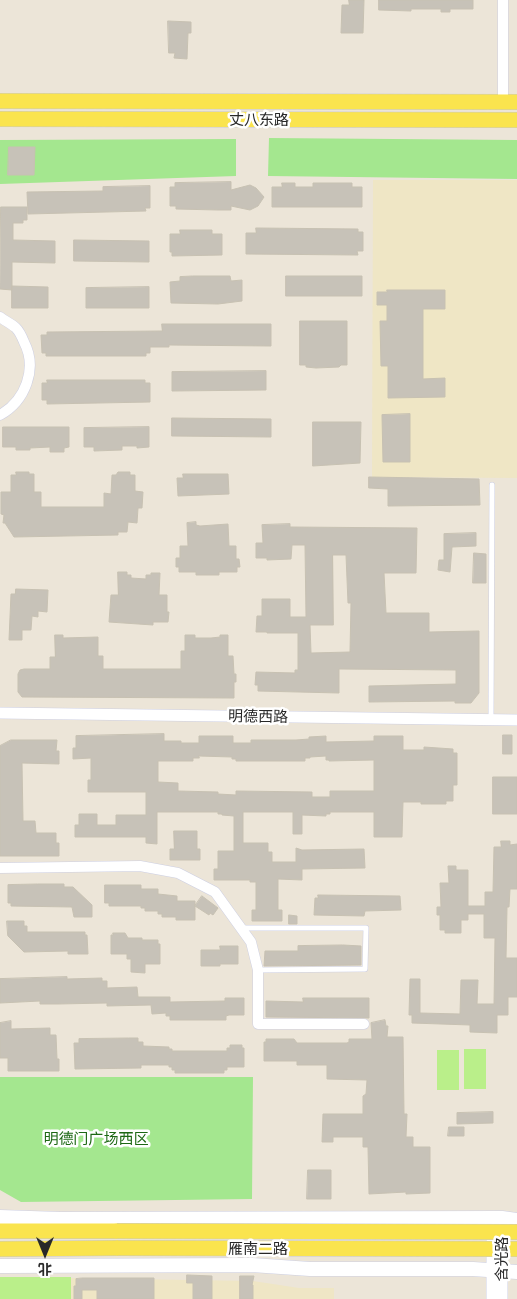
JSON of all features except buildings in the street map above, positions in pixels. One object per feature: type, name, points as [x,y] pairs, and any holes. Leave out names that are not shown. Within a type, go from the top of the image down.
[{"type":"main road","name":"丈八东路","points":[[0,101],[510,102]]},
{"type":"main road","name":"丈八东路","points":[[0,119],[517,120]]},
{"type":"main road","points":[[0,1218],[497,1218],[517,1220]]},
{"type":"main road","points":[[0,1218],[59,1231]]},
{"type":"main road","name":"雁南二路","points":[[0,1231],[517,1232]]},
{"type":"main road","name":"雁南二路","points":[[0,1249],[517,1249]]},
{"type":"main road","points":[[0,1256],[55,1265]]},
{"type":"main road","points":[[0,1266],[252,1265],[310,1269],[473,1269],[517,1272]]},
{"type":"street","points":[[503,0],[510,102]]},
{"type":"street","points":[[0,318],[18,329],[28,350],[30,369],[26,388],[12,409],[0,415]]},
{"type":"street","name":"明德西路","points":[[0,713],[517,720]]},
{"type":"street","points":[[0,868],[140,866],[178,873],[215,892],[252,942],[258,970],[258,1024],[364,1024]]},
{"type":"street","name":"含光路","points":[[497,1218],[498,1271],[502,1299]]},
{"type":"street","name":"含光路","points":[[492,1299],[498,1271]]},
{"type":"lane","points":[[491,720],[492,485]]},
{"type":"lane","points":[[242,928],[366,928],[365,968],[258,970]]},
{"type":"shaded area","points":[[373,180],[517,180],[517,478],[372,477]]},
{"type":"shaded area","points":[[0,1277],[253,1281],[299,1288],[334,1288],[334,1299],[0,1299]]},
{"type":"green space","points":[[269,138],[517,140],[517,179],[268,176]]},
{"type":"green space","points":[[236,139],[236,176],[0,184],[0,140]]},
{"type":"green space","points":[[464,1049],[486,1049],[486,1089],[464,1089]]},
{"type":"green space","points":[[437,1050],[459,1050],[459,1090],[437,1090]]},
{"type":"green space","name":"明德门广场西区","points":[[0,1077],[253,1077],[252,1199],[21,1202],[0,1190]]},
{"type":"green space","points":[[0,1277],[71,1277],[71,1299],[0,1299]]}]
